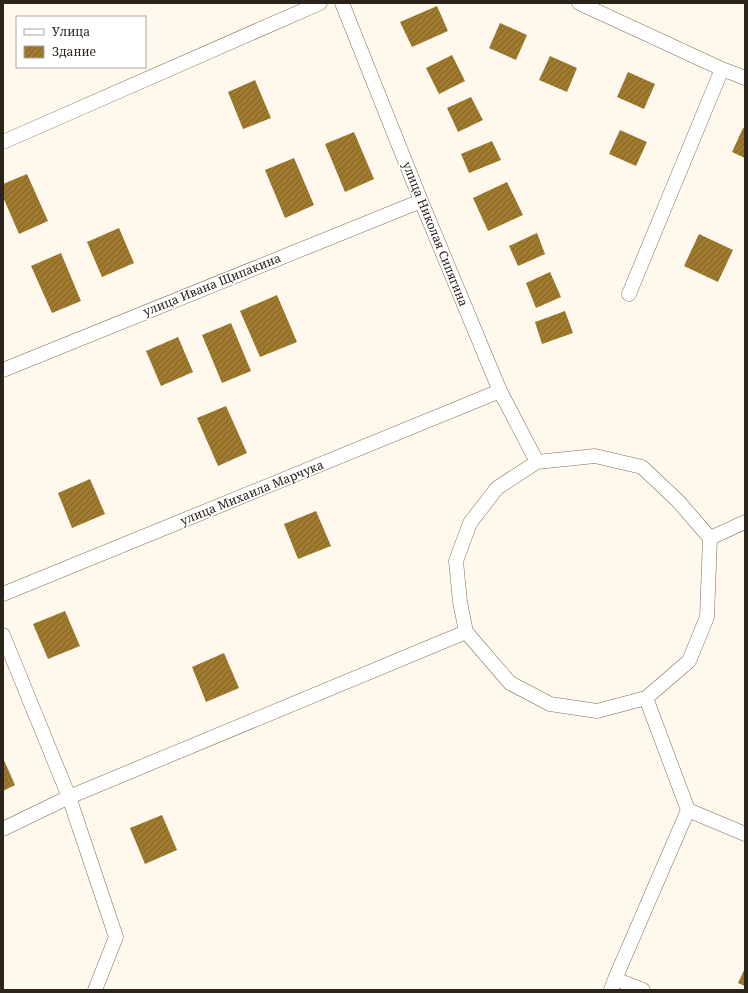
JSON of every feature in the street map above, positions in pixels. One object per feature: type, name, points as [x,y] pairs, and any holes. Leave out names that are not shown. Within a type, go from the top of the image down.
[{"type":"street","points":[[3,142],[320,3]]},
{"type":"street","name":"улица Николая Сипягина","points":[[342,3],[500,391],[537,462]]},
{"type":"street","points":[[579,3],[722,70],[745,78]]},
{"type":"street","points":[[630,294],[722,70]]},
{"type":"street","name":"улица Ивана Щипакина","points":[[3,370],[421,200]]},
{"type":"street","name":"улица Михаила Марчука","points":[[3,594],[500,391]]},
{"type":"street","points":[[595,456],[642,467],[678,501],[710,538],[706,616],[689,661],[646,698],[597,711],[550,704],[510,683],[466,632],[460,602],[456,561],[470,523],[497,488],[537,462],[595,456]]},
{"type":"street","points":[[710,538],[745,522]]},
{"type":"street","points":[[3,829],[69,798],[466,632]]},
{"type":"street","points":[[3,635],[69,798],[116,937],[95,990]]},
{"type":"street","points":[[643,990],[613,984],[688,810],[646,698]]},
{"type":"street","points":[[688,810],[745,834]]},
{"type":"building","points":[[437,6],[448,31],[412,47],[400,22]]},
{"type":"building","points":[[500,23],[527,35],[516,60],[489,48]]},
{"type":"building","points":[[452,55],[465,81],[439,94],[426,68]]},
{"type":"building","points":[[550,56],[577,68],[567,92],[539,80]]},
{"type":"building","points":[[628,72],[655,84],[644,109],[617,97]]},
{"type":"building","points":[[255,80],[271,118],[243,129],[228,92]]},
{"type":"building","points":[[471,97],[483,120],[458,132],[447,108]]},
{"type":"building","points":[[743,128],[745,129],[745,158],[732,152]]},
{"type":"building","points":[[620,130],[647,142],[636,166],[609,154]]},
{"type":"building","points":[[354,132],[374,179],[345,192],[325,144]]},
{"type":"building","points":[[492,141],[501,160],[469,173],[461,154]]},
{"type":"building","points":[[294,158],[314,205],[285,218],[265,170]]},
{"type":"building","points":[[27,174],[48,221],[19,234],[3,197],[3,184]]},
{"type":"building","points":[[507,182],[523,215],[488,231],[473,198]]},
{"type":"building","points":[[119,228],[134,263],[102,277],[87,242]]},
{"type":"building","points":[[537,233],[545,254],[518,266],[509,246]]},
{"type":"building","points":[[699,234],[733,250],[718,282],[684,266]]},
{"type":"building","points":[[61,253],[81,301],[52,313],[31,266]]},
{"type":"building","points":[[550,272],[561,297],[536,308],[526,283]]},
{"type":"building","points":[[277,295],[297,342],[260,357],[240,311]]},
{"type":"building","points":[[565,311],[573,333],[542,344],[535,322]]},
{"type":"building","points":[[231,323],[251,371],[222,383],[202,335]]},
{"type":"building","points":[[178,337],[193,372],[161,386],[146,351]]},
{"type":"building","points":[[226,406],[247,453],[218,466],[197,418]]},
{"type":"building","points":[[90,479],[105,514],[72,528],[58,493]]},
{"type":"building","points":[[316,511],[331,546],[298,559],[284,524]]},
{"type":"building","points":[[65,611],[80,646],[48,659],[33,624]]},
{"type":"building","points":[[224,653],[239,688],[206,702],[192,667]]},
{"type":"building","points":[[3,758],[15,785],[3,791]]},
{"type":"building","points":[[162,815],[177,850],[145,864],[130,828]]},
{"type":"building","points":[[745,968],[745,986],[738,983]]}]
